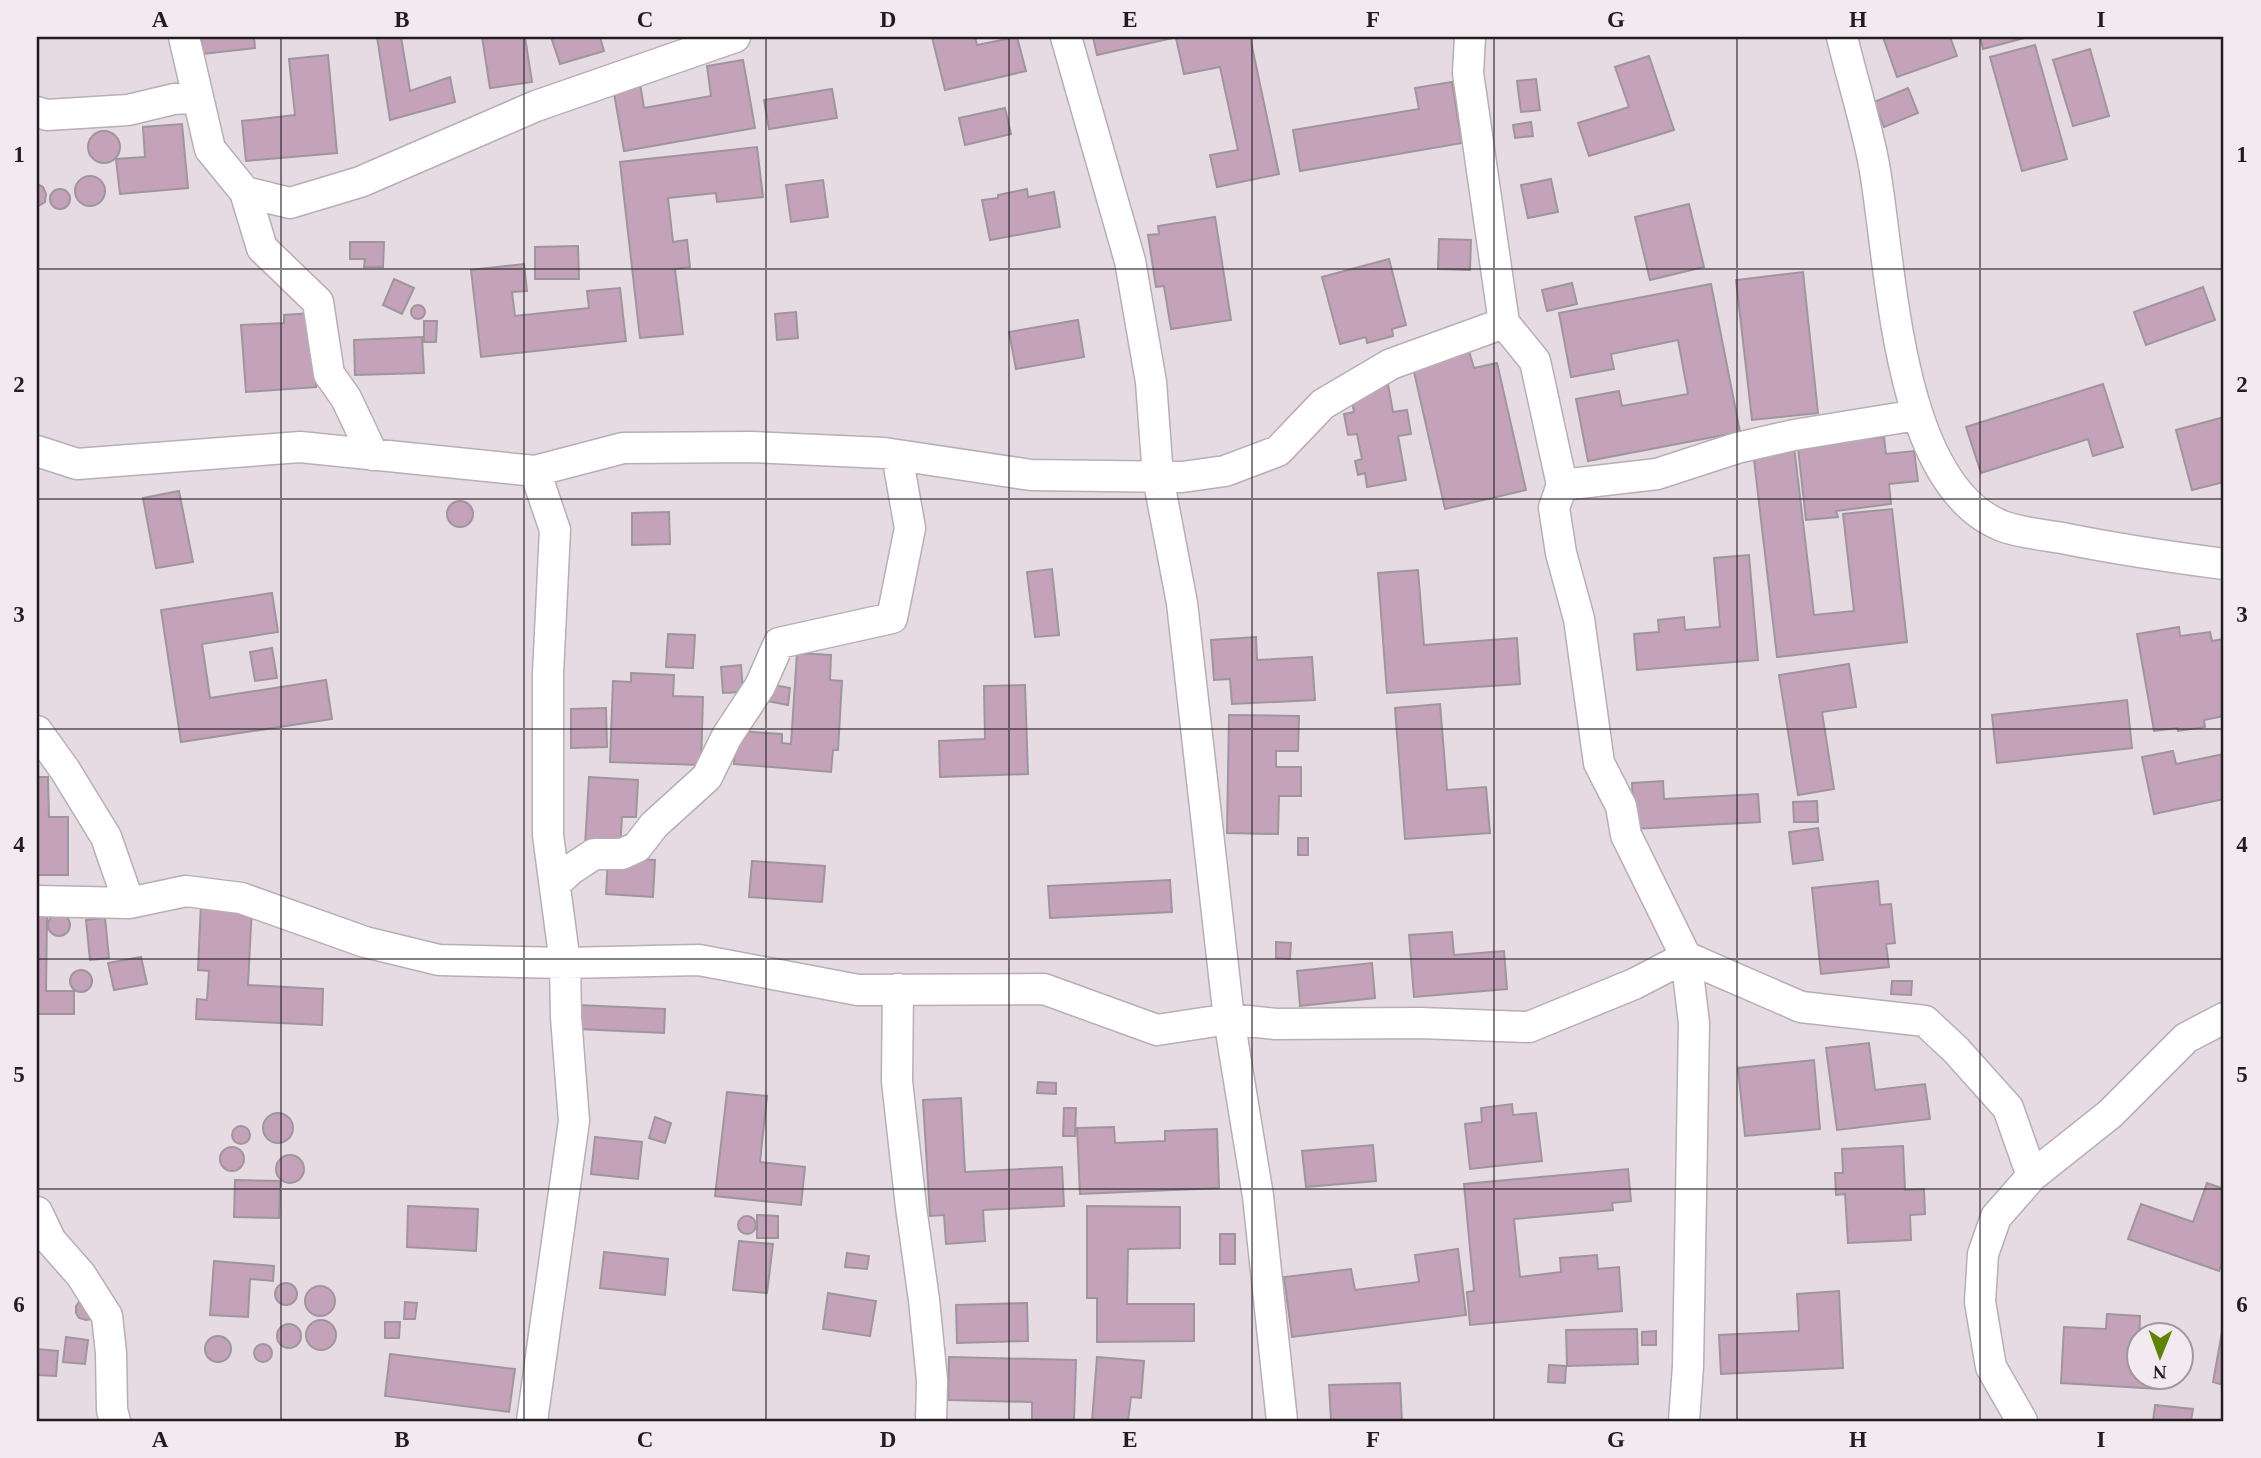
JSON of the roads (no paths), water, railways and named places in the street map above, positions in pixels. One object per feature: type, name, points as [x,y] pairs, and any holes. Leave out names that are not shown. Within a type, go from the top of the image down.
[{"type":"street","points":[[184,37],[210,149],[245,192],[262,248],[318,302],[329,374],[346,398],[373,455]]},
{"type":"street","points":[[245,192],[290,203],[360,182],[536,106],[735,37]]},
{"type":"street","points":[[1066,37],[1130,261],[1151,382],[1158,477],[1182,603],[1230,1019],[1258,1196],[1282,1421]]},
{"type":"street","points":[[1470,37],[1468,73],[1504,323],[1535,361],[1562,485],[1554,508],[1561,553],[1579,619],[1599,763],[1621,806],[1626,835],[1686,957],[1693,1023],[1688,1367],[1684,1421]]},
{"type":"street","points":[[1842,37],[1873,164],[1902,354],[1917,415],[1936,461],[1960,498],[2005,527],[2113,548],[2224,564]]},
{"type":"street","points":[[37,111],[47,115],[128,110],[174,99],[198,97]]},
{"type":"street","points":[[37,451],[77,464],[300,447],[535,471],[623,448],[751,447],[897,455],[1031,475],[1182,477],[1225,471],[1278,450],[1323,404],[1391,364],[1504,323]]},
{"type":"street","points":[[1562,485],[1657,474],[1737,448],[1794,435],[1917,415]]},
{"type":"street","points":[[555,884],[594,854],[622,854],[637,847],[654,825],[707,777],[727,736],[760,687],[779,643],[892,618],[910,528],[897,455]]},
{"type":"street","points":[[532,1421],[574,1121],[565,963],[548,835],[548,674],[555,530],[535,471]]},
{"type":"street","points":[[37,731],[65,770],[106,837],[129,903]]},
{"type":"street","points":[[37,901],[129,903],[186,891],[241,898],[365,942],[439,960],[565,963],[699,960],[858,990],[1044,989],[1157,1030],[1230,1019],[1276,1024],[1420,1023],[1529,1027],[1634,984],[1686,957]]},
{"type":"street","points":[[1686,957],[1801,1007],[1925,1021],[1980,1075],[2008,1108],[2032,1175]]},
{"type":"street","points":[[898,989],[897,1081],[924,1300],[932,1380],[931,1421]]},
{"type":"street","points":[[2022,1421],[1990,1367],[1980,1302],[1983,1254],[1996,1217],[2032,1175],[2110,1114],[2186,1038],[2224,1018]]},
{"type":"street","points":[[37,1212],[51,1241],[81,1275],[107,1316],[112,1410],[115,1421]]}]
